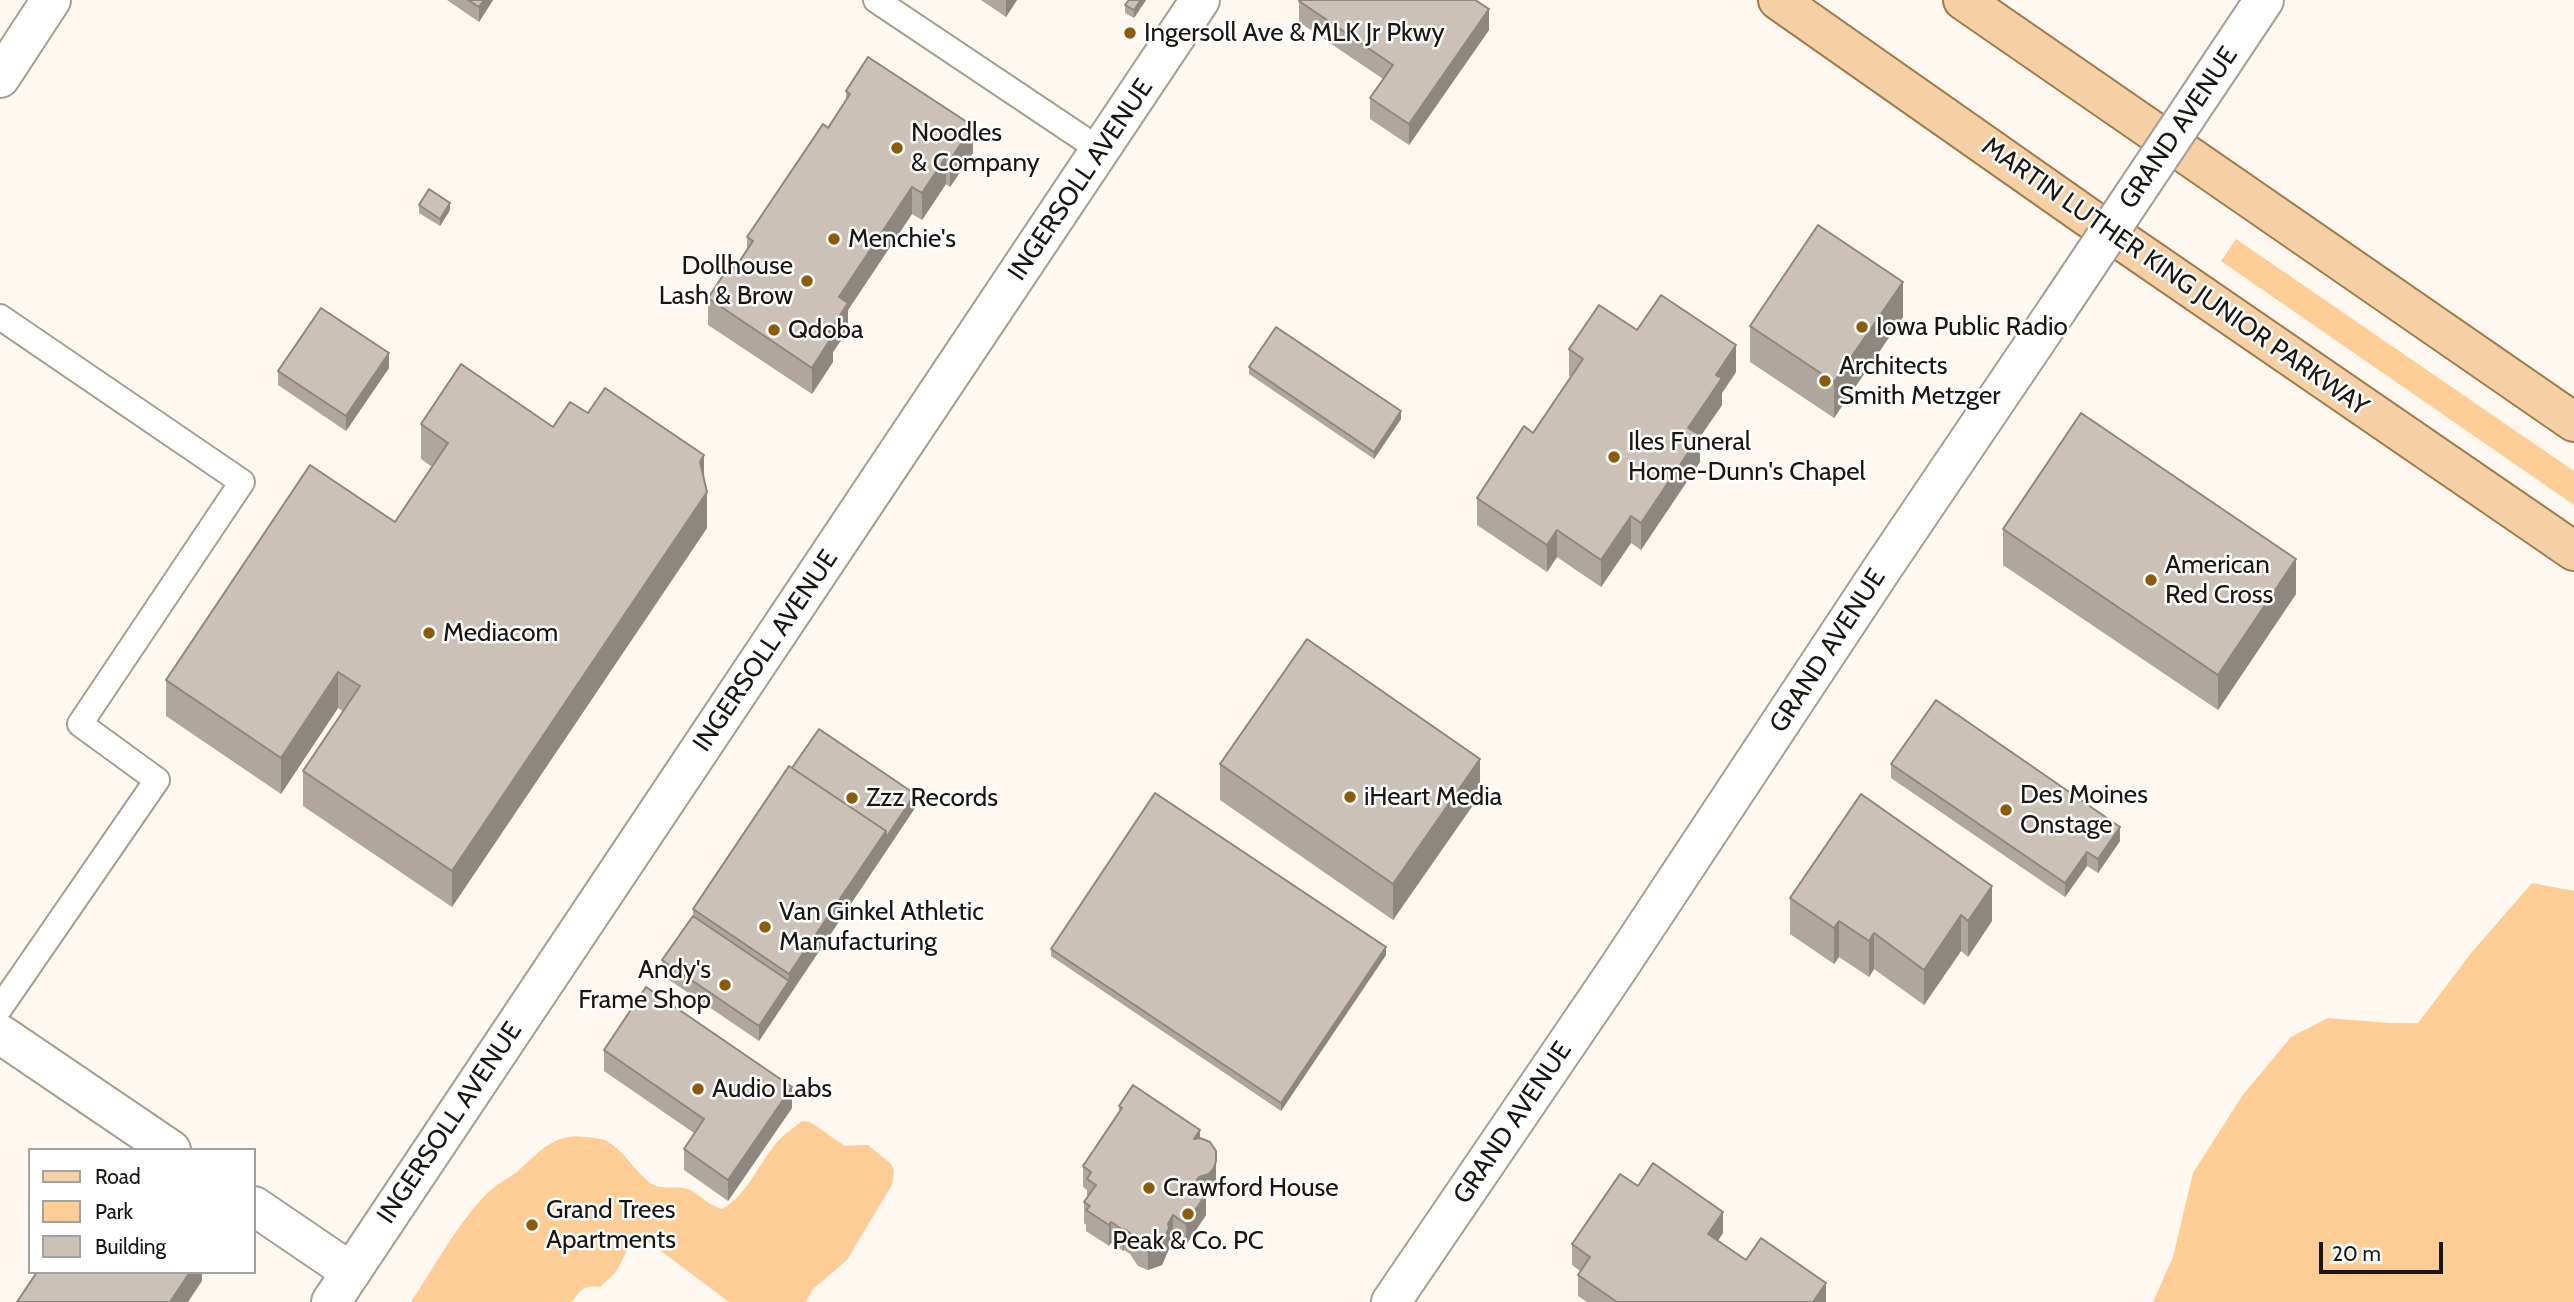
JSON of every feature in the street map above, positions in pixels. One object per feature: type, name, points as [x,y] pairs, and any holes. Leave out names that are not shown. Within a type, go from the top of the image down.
[{"type":"main road","points":[[0,78],[51,0]]},
{"type":"main road","name":"INGERSOLL AVENUE","points":[[341,1287],[1200,0]]},
{"type":"main road","name":"MARTIN LUTHER KING JUNIOR PARKWAY","points":[[1778,0],[2086,216],[2574,551]]},
{"type":"main road","points":[[1963,0],[2574,422]]},
{"type":"main road","name":"GRAND AVENUE","points":[[1391,1302],[1611,978],[2264,0]]},
{"type":"main road","points":[[0,1034],[168,1148]]},
{"type":"main road","points":[[256,1208],[341,1287]]},
{"type":"lane","points":[[876,0],[1100,150]]},
{"type":"lane","points":[[0,317],[242,482],[80,724],[157,780],[0,1009]]},
{"type":"green space","points":[[2236,239],[2574,471],[2574,505],[2221,261]]},
{"type":"green space","points":[[2532,883],[2574,891],[2574,1302],[2153,1302],[2173,1257],[2193,1173],[2242,1096],[2291,1037],[2328,1018],[2418,1023],[2472,952]]},
{"type":"green space","points":[[802,1121],[810,1122],[845,1146],[868,1145],[891,1164],[894,1170],[892,1185],[847,1260],[813,1289],[806,1302],[729,1302],[653,1245],[641,1239],[629,1247],[616,1272],[600,1287],[583,1289],[572,1302],[411,1302],[459,1227],[481,1200],[556,1141],[575,1136],[605,1140],[619,1150],[654,1185],[690,1190],[722,1209],[747,1186],[780,1139]]},
{"type":"building","points":[[468,0],[484,0],[479,7]]},
{"type":"building","points":[[1129,0],[1141,0],[1134,10],[1125,5]]},
{"type":"building","points":[[1300,0],[1475,0],[1489,9],[1409,124],[1370,98],[1393,65]]},
{"type":"building","points":[[868,57],[973,126],[950,160],[946,157],[922,193],[912,187],[839,297],[848,303],[829,332],[833,335],[812,368],[708,298],[730,265],[735,268],[753,241],[747,237],[823,124],[828,128],[850,94],[846,91]]},
{"type":"building","points":[[429,189],[450,203],[440,219],[419,205]]},
{"type":"building","points":[[1818,225],[1903,282],[1834,382],[1750,326]]},
{"type":"building","name":"Iles Funeral Home-Dunn's Chapel","points":[[1661,295],[1736,345],[1716,375],[1722,378],[1688,428],[1700,435],[1641,523],[1631,516],[1601,560],[1557,530],[1547,545],[1477,498],[1524,426],[1533,433],[1583,359],[1569,349],[1599,305],[1637,330]]},
{"type":"building","points":[[321,308],[389,353],[346,416],[278,371]]},
{"type":"building","points":[[1276,327],[1401,411],[1374,452],[1249,367]]},
{"type":"building","name":"Mediacom","points":[[461,364],[553,427],[570,402],[588,413],[605,388],[704,455],[700,462],[707,492],[452,871],[303,771],[360,686],[338,672],[281,758],[166,680],[310,465],[395,522],[448,443],[421,424]]},
{"type":"building","name":"American Red Cross","points":[[2081,413],[2296,559],[2218,675],[2003,529]]},
{"type":"building","name":"iHeart Media","points":[[1307,639],[1480,759],[1393,884],[1220,764]]},
{"type":"building","name":"Des Moines Onstage","points":[[1936,700],[2120,827],[2098,859],[2087,852],[2065,883],[1891,764]]},
{"type":"building","name":"Zzz Records","points":[[819,729],[915,794],[886,838],[886,831],[792,768]]},
{"type":"building","points":[[789,766],[886,831],[789,974],[693,909]]},
{"type":"building","points":[[1155,793],[1386,947],[1281,1103],[1051,949]]},
{"type":"building","points":[[1861,794],[1992,886],[1968,921],[1961,915],[1924,970],[1874,933],[1869,941],[1839,921],[1834,928],[1790,898]]},
{"type":"building","name":"Andy's Frame Shop","points":[[693,916],[789,981],[759,1026],[662,960]]},
{"type":"building","name":"Audio Labs","points":[[646,987],[792,1087],[728,1180],[684,1149],[704,1119],[604,1050]]},
{"type":"building","name":"Crawford House","points":[[1133,1085],[1200,1130],[1194,1139],[1210,1142],[1216,1151],[1214,1168],[1209,1174],[1199,1177],[1193,1186],[1206,1194],[1186,1224],[1173,1215],[1162,1244],[1148,1249],[1138,1245],[1124,1229],[1111,1222],[1109,1225],[1086,1210],[1090,1206],[1084,1202],[1096,1185],[1087,1179],[1091,1172],[1083,1166],[1122,1108],[1119,1106]]},
{"type":"building","points":[[1653,1163],[1723,1212],[1708,1234],[1746,1260],[1761,1238],[1826,1283],[1813,1302],[1617,1302],[1578,1275],[1590,1257],[1572,1244],[1620,1174],[1638,1186]]},
{"type":"building","points":[[36,1274],[189,1274],[170,1302],[17,1302]]},
{"type":"place","name":"Ingersoll Ave & MLK Jr Pkwy","points":[[1130,33]]},
{"type":"place","name":"Noodles & Company","points":[[897,148]]},
{"type":"place","name":"Menchie's","points":[[834,239]]},
{"type":"place","name":"Dollhouse Lash & Brow","points":[[807,281]]},
{"type":"place","name":"Iowa Public Radio","points":[[1862,327]]},
{"type":"place","name":"Qdoba","points":[[774,330]]},
{"type":"place","name":"Architects Smith Metzger","points":[[1825,381]]},
{"type":"place","name":"Iles Funeral Home-Dunn's Chapel","points":[[1614,457]]},
{"type":"place","name":"American Red Cross","points":[[2151,580]]},
{"type":"place","name":"Mediacom","points":[[429,633]]},
{"type":"place","name":"iHeart Media","points":[[1350,797]]},
{"type":"place","name":"Zzz Records","points":[[852,798]]},
{"type":"place","name":"Des Moines Onstage","points":[[2006,810]]},
{"type":"place","name":"Van Ginkel Athletic Manufacturing","points":[[765,927]]},
{"type":"place","name":"Andy's Frame Shop","points":[[725,985]]},
{"type":"place","name":"Audio Labs","points":[[698,1089]]},
{"type":"place","name":"Crawford House","points":[[1149,1188]]},
{"type":"place","name":"Peak & Co. PC","points":[[1188,1214]]},
{"type":"place","name":"Grand Trees Apartments","points":[[532,1225]]}]
